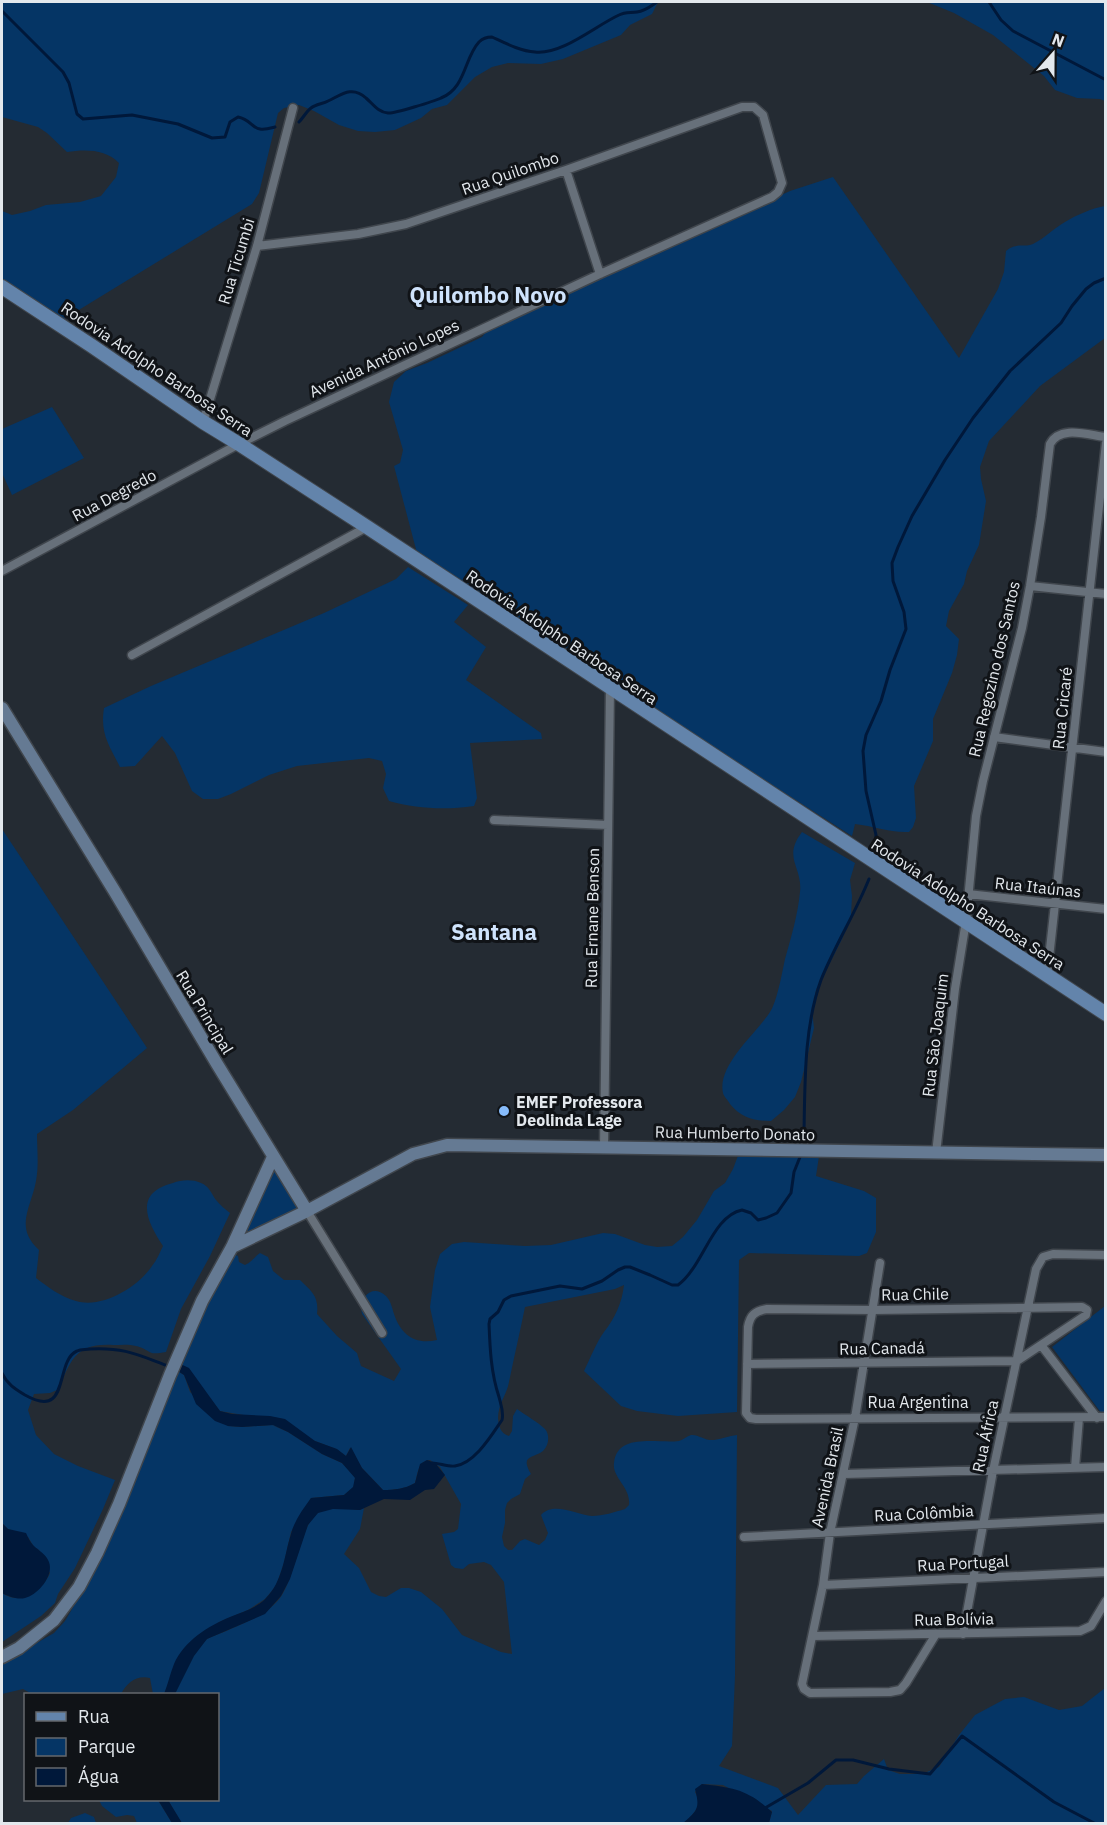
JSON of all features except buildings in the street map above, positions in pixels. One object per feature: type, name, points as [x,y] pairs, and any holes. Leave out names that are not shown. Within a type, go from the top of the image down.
[{"type":"main road","name":"Rodovia Adolpho Barbosa Serra","points":[[2,287],[92,345],[203,422],[1106,1014]]},
{"type":"main road","name":"Rua Principal","points":[[2,708],[116,892],[307,1211]]},
{"type":"main road","name":"Rua Humberto Donato","points":[[232,1247],[307,1211],[413,1154],[433,1147],[459,1144],[1106,1155]]},
{"type":"main road","points":[[2,1657],[19,1648],[54,1620],[79,1587],[119,1504],[178,1355],[210,1286],[232,1247],[273,1157]]},
{"type":"street","name":"Rua Quilombo","points":[[257,246],[358,234],[406,224],[742,107],[754,107],[763,115],[782,183],[778,192],[772,197]]},
{"type":"street","name":"Rua Ticumbi","points":[[203,422],[257,246],[293,108]]},
{"type":"street","points":[[566,170],[600,274]]},
{"type":"street","name":"Avenida Antônio Lopes","points":[[239,444],[600,274],[772,197]]},
{"type":"street","name":"Rua Regozino dos Santos","points":[[966,921],[976,816],[1030,586],[1050,444],[1055,436],[1064,433],[1106,437]]},
{"type":"street","name":"Rua Cricaré","points":[[1047,976],[1106,443]]},
{"type":"street","name":"Rua Degredo","points":[[2,571],[239,444]]},
{"type":"street","points":[[132,655],[367,528]]},
{"type":"street","points":[[1030,586],[1106,594]]},
{"type":"street","name":"Rua Ernane Benson","points":[[604,1148],[610,688]]},
{"type":"street","points":[[994,737],[1106,752]]},
{"type":"street","points":[[494,820],[608,825]]},
{"type":"street","name":"Rua Itaúnas","points":[[968,894],[1106,909]]},
{"type":"street","name":"Rua São Joaquim","points":[[936,1153],[955,989],[966,921]]},
{"type":"street","name":"Rua Principal","points":[[307,1211],[382,1333]]},
{"type":"street","name":"Rua África","points":[[963,1634],[1004,1417],[1039,1262],[1043,1257],[1053,1254],[1106,1255]]},
{"type":"street","name":"Avenida Brasil","points":[[880,1263],[855,1418],[830,1533],[823,1585],[802,1684],[810,1693],[900,1690],[936,1634]]},
{"type":"street","name":"Rua Chile","points":[[747,1364],[748,1327],[752,1315],[767,1308],[873,1310],[1082,1307],[1087,1310],[1086,1315],[1041,1345]]},
{"type":"street","points":[[1017,1361],[1041,1345]]},
{"type":"street","name":"Rua Argentina","points":[[1041,1345],[1101,1417]]},
{"type":"street","name":"Rua Canadá","points":[[747,1364],[1017,1361]]},
{"type":"street","name":"Rua Argentina","points":[[747,1364],[746,1413],[750,1418],[756,1419],[1101,1417]]},
{"type":"street","points":[[1076,1468],[1079,1418]]},
{"type":"street","points":[[844,1474],[1106,1467]]},
{"type":"street","name":"Rua Colômbia","points":[[744,1538],[1106,1518]]},
{"type":"street","name":"Rua Portugal","points":[[823,1585],[1106,1572]]},
{"type":"street","name":"Rua Bolívia","points":[[813,1636],[1080,1631],[1094,1623],[1106,1601]]},
{"type":"green space","points":[[2,2],[658,2],[652,14],[630,25],[621,35],[563,59],[541,64],[508,63],[492,67],[475,77],[447,105],[432,109],[421,118],[395,130],[358,131],[339,125],[299,105],[284,108],[278,113],[259,193],[252,204],[64,319],[2,280],[2,211],[12,215],[46,205],[80,202],[101,196],[116,177],[119,163],[108,155],[95,151],[67,152],[38,127],[2,117]]},
{"type":"green space","points":[[927,2],[1105,2],[1105,101],[1077,98],[1055,90],[1044,76],[993,35],[954,13]]},
{"type":"green space","points":[[833,177],[959,358],[998,289],[1004,272],[1006,251],[1016,246],[1033,244],[1074,217],[1105,206],[1105,338],[1040,386],[989,441],[980,467],[986,501],[979,545],[967,571],[964,584],[949,611],[946,626],[959,639],[957,655],[933,719],[933,741],[914,786],[916,818],[909,832],[855,824],[852,836],[672,721],[626,686],[417,553],[394,466],[400,463],[403,450],[389,402],[394,382],[406,371],[482,337],[487,331],[790,191]]},
{"type":"green space","points":[[52,407],[84,458],[12,495],[2,473],[2,429]]},
{"type":"green space","points":[[408,567],[468,605],[454,622],[486,647],[466,680],[541,733],[542,739],[470,743],[477,798],[474,806],[432,808],[389,801],[383,788],[386,774],[382,761],[369,758],[297,766],[269,775],[218,799],[203,799],[192,791],[175,753],[162,736],[135,766],[120,767],[104,732],[104,708],[324,613],[396,579]]},
{"type":"green space","points":[[2,829],[147,1048],[73,1110],[37,1134],[37,1175],[26,1217],[27,1233],[31,1242],[39,1250],[36,1278],[65,1297],[86,1303],[108,1299],[129,1288],[146,1274],[163,1246],[149,1218],[148,1201],[152,1194],[160,1188],[173,1183],[190,1180],[204,1184],[230,1213],[181,1309],[166,1352],[152,1353],[133,1345],[90,1347],[82,1351],[71,1362],[57,1390],[34,1394],[28,1410],[36,1435],[54,1454],[115,1480],[75,1568],[58,1594],[55,1603],[41,1616],[2,1642],[2,1593],[14,1598],[32,1594],[45,1582],[50,1573],[39,1550],[34,1547],[28,1537],[8,1529],[2,1523]]},
{"type":"green space","points":[[802,832],[855,863],[850,880],[851,915],[842,939],[816,990],[812,1011],[814,1028],[801,1082],[795,1097],[771,1121],[759,1120],[744,1116],[734,1109],[724,1094],[723,1082],[739,1050],[764,1021],[775,1001],[799,900],[800,883],[793,856],[796,841]]},
{"type":"green space","points":[[739,1153],[819,1156],[816,1176],[864,1191],[876,1198],[876,1232],[867,1253],[859,1256],[749,1253],[739,1260],[737,1412],[678,1416],[637,1411],[621,1406],[584,1371],[598,1341],[617,1310],[624,1285],[615,1289],[525,1307],[508,1386],[499,1408],[499,1424],[502,1431],[509,1436],[512,1431],[513,1416],[517,1409],[545,1429],[548,1440],[543,1451],[527,1460],[531,1474],[525,1479],[520,1494],[507,1503],[502,1537],[504,1546],[512,1550],[525,1539],[539,1545],[548,1533],[541,1515],[552,1509],[592,1516],[625,1509],[629,1505],[629,1499],[616,1473],[614,1463],[617,1453],[631,1443],[679,1441],[691,1435],[717,1440],[737,1435],[735,1676],[732,1746],[719,1766],[778,1788],[798,1815],[826,1785],[857,1784],[884,1759],[888,1770],[900,1774],[922,1774],[939,1767],[975,1715],[1005,1699],[1024,1697],[1059,1710],[1082,1706],[1105,1688],[1105,1823],[769,1823],[772,1811],[723,1785],[702,1784],[695,1792],[698,1806],[683,1824],[182,1824],[169,1801],[219,1801],[219,1693],[175,1693],[181,1680],[193,1657],[207,1639],[256,1617],[277,1602],[287,1586],[307,1527],[319,1512],[333,1508],[360,1510],[364,1508],[360,1529],[344,1554],[359,1568],[371,1592],[386,1597],[401,1588],[421,1592],[442,1609],[462,1635],[501,1652],[512,1654],[504,1582],[491,1565],[484,1562],[469,1564],[463,1569],[451,1565],[442,1534],[458,1529],[461,1504],[440,1467],[430,1460],[426,1461],[419,1468],[415,1483],[400,1489],[383,1490],[362,1468],[350,1448],[346,1456],[336,1449],[249,1416],[220,1411],[172,1360],[232,1253],[238,1256],[239,1262],[245,1265],[260,1253],[268,1257],[273,1271],[284,1280],[300,1280],[316,1298],[317,1314],[357,1353],[361,1366],[394,1381],[401,1369],[362,1314],[362,1303],[367,1294],[376,1291],[386,1296],[401,1328],[410,1337],[422,1341],[437,1340],[430,1307],[435,1270],[440,1254],[452,1244],[464,1242],[525,1246],[551,1245],[603,1233],[615,1234],[645,1245],[672,1246],[697,1220],[714,1191],[725,1183]]},
{"type":"green space","points":[[274,1170],[299,1211],[245,1235]]},
{"type":"green space","points":[[1105,1306],[1105,1412],[1102,1414],[1052,1347]]},
{"type":"green space","points":[[170,1366],[184,1375],[190,1392],[228,1426],[272,1425],[342,1463],[355,1477],[354,1487],[344,1495],[311,1498],[291,1532],[276,1586],[265,1599],[248,1610],[219,1622],[168,1684],[164,1693],[153,1693],[150,1678],[145,1677],[132,1681],[122,1693],[30,1693],[23,1689],[2,1694],[2,1663],[54,1633],[65,1621],[82,1592]]},
{"type":"green space","points":[[100,1801],[159,1801],[172,1823],[137,1823],[134,1816],[116,1817],[102,1806]]},
{"type":"green space","points":[[85,1813],[94,1817],[96,1823],[68,1823],[71,1818]]},
{"type":"water","points":[[172,1360],[189,1368],[220,1411],[285,1419],[315,1441],[337,1449],[346,1456],[351,1447],[362,1468],[383,1490],[399,1489],[415,1483],[420,1464],[427,1460],[435,1463],[445,1475],[434,1489],[425,1490],[410,1500],[384,1499],[360,1510],[333,1509],[318,1513],[308,1525],[290,1579],[281,1596],[265,1614],[207,1639],[194,1656],[176,1693],[164,1693],[174,1664],[190,1641],[213,1625],[258,1604],[272,1591],[280,1576],[294,1524],[311,1498],[344,1495],[353,1487],[355,1478],[342,1463],[273,1425],[242,1427],[228,1426],[215,1421],[196,1404],[184,1375],[170,1366]]},
{"type":"water","points":[[2,1523],[8,1529],[26,1533],[32,1544],[49,1562],[49,1573],[44,1584],[35,1593],[25,1598],[16,1598],[2,1593]]},
{"type":"water","points":[[702,1784],[740,1791],[755,1798],[772,1812],[769,1823],[683,1823],[696,1808],[695,1789]]},
{"type":"water","points":[[159,1801],[169,1801],[182,1823],[172,1823]]},
{"type":"waterway","points":[[299,122],[313,107],[351,92],[361,94],[378,109],[388,113],[431,102],[441,98],[455,87],[474,49],[484,39],[492,37],[524,50],[545,52],[567,45],[619,15],[643,11],[657,2]]},
{"type":"waterway","points":[[989,2],[1001,20],[1013,31],[1106,80]]},
{"type":"waterway","points":[[2,11],[63,72],[69,83],[77,114],[83,119],[132,115],[178,124],[212,138],[225,137],[230,122],[238,117],[257,128],[275,127]]},
{"type":"waterway","points":[[875,852],[876,835],[866,791],[863,751],[866,735],[881,701],[906,629],[904,612],[893,581],[892,563],[898,547],[912,516],[973,418],[1010,371],[1061,323],[1086,289],[1106,278]]},
{"type":"waterway","points":[[804,1132],[806,1055],[815,998],[821,980],[869,879]]},
{"type":"waterway","points":[[432,1463],[455,1466],[469,1460],[482,1448],[502,1420],[502,1408],[490,1352],[489,1324],[490,1319],[498,1312],[504,1300],[511,1296],[560,1286],[582,1289],[602,1281],[625,1267],[672,1285],[678,1285],[694,1267],[715,1232],[732,1214],[742,1210],[751,1213],[758,1220],[777,1213],[791,1193],[794,1172],[800,1157]]},
{"type":"waterway","points":[[2,1373],[15,1388],[39,1401],[49,1400],[56,1395],[70,1357],[79,1350],[113,1349],[171,1367]]},
{"type":"waterway","points":[[765,1808],[808,1783],[836,1760],[853,1760],[889,1769],[930,1774],[962,1736],[1054,1802],[1096,1824]]},
{"type":"place","name":"EMEF Professora Deolinda Lage","points":[[504,1111]]},
{"type":"district","name":"Quilombo Novo","points":[[488,294]]},
{"type":"district","name":"Santana","points":[[494,931]]}]
